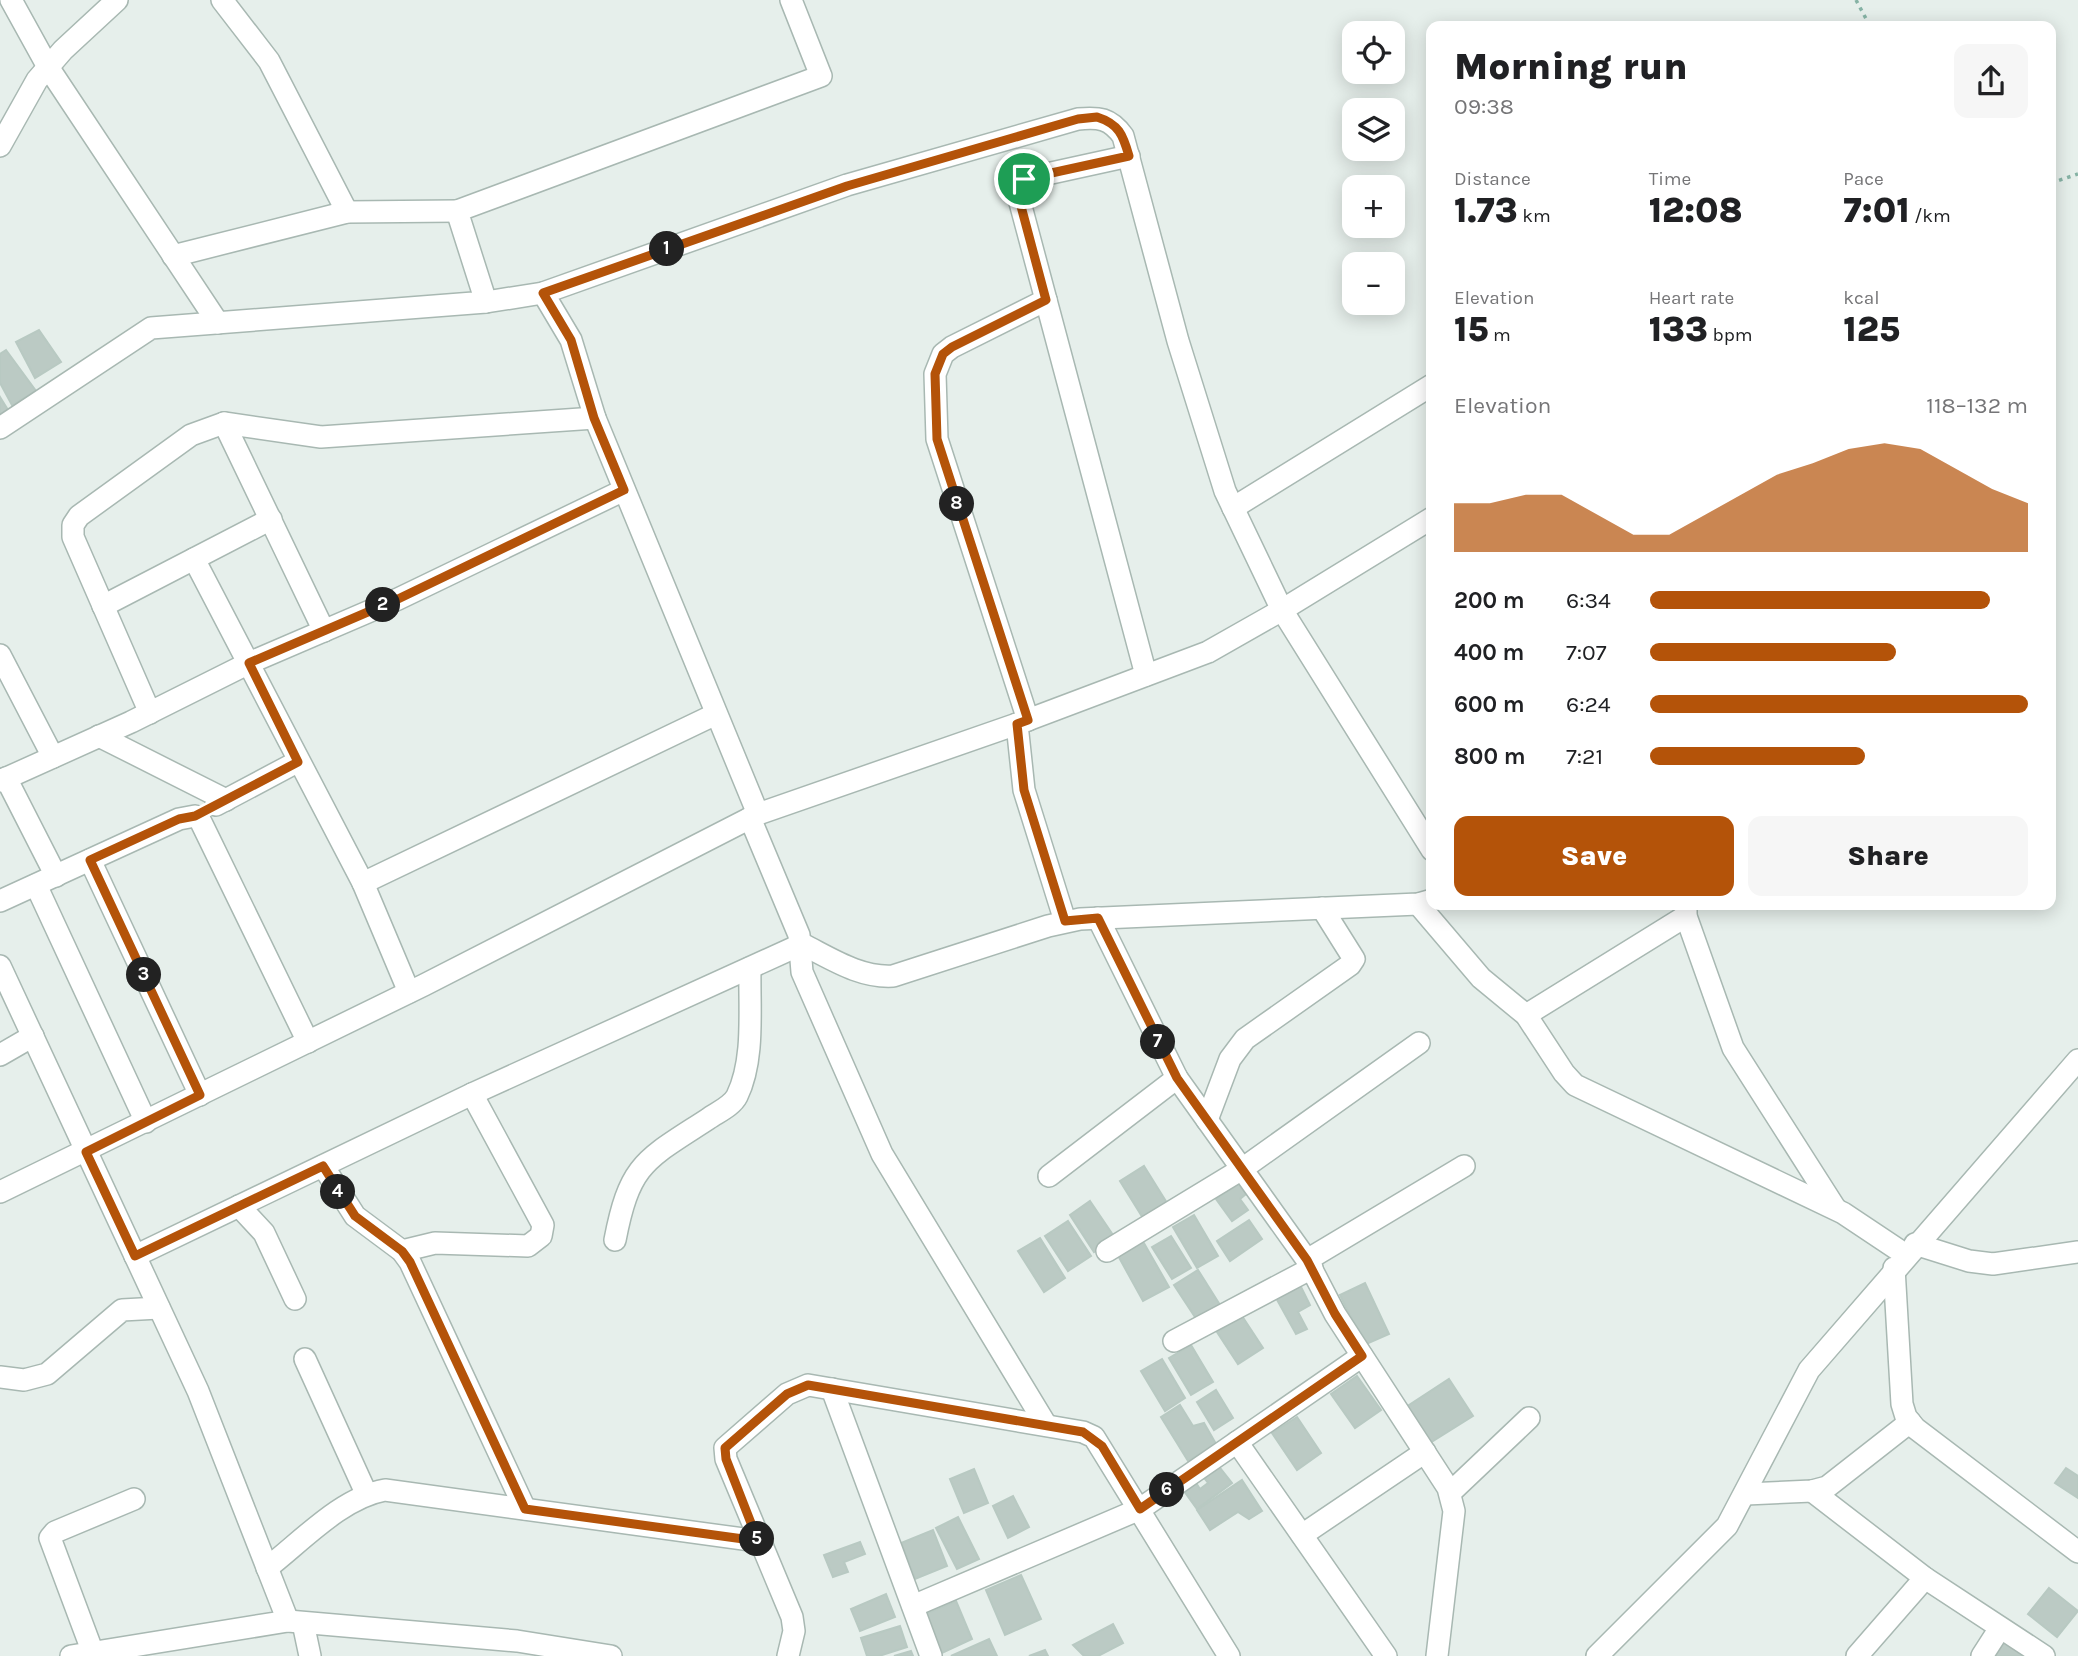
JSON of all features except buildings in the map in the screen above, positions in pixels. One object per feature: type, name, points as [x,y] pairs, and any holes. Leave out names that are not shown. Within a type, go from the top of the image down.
[{"type":"street","points":[[11,0],[48,67],[218,323]]},
{"type":"street","points":[[0,146],[48,67],[117,0]]},
{"type":"street","points":[[222,0],[269,61],[347,212]]},
{"type":"street","points":[[173,256],[347,212],[457,211],[821,76],[791,0]]},
{"type":"street","points":[[0,428],[151,328],[486,302],[543,293],[858,182],[1078,119],[1097,117],[1113,122],[1123,136],[1178,341],[1219,475],[1233,508],[1282,610],[1426,840]]},
{"type":"street","points":[[1129,156],[1024,179],[1018,186],[1018,195],[1146,675]]},
{"type":"street","points":[[457,211],[486,302]]},
{"type":"street","points":[[543,293],[571,340],[594,418],[716,714],[802,944],[802,972],[891,1171],[1046,1425]]},
{"type":"street","points":[[1046,300],[952,347],[943,354],[935,374],[937,439],[1022,722],[1024,790],[1065,921]]},
{"type":"street","points":[[1233,508],[1426,390]]},
{"type":"street","points":[[150,713],[74,537],[73,525],[79,516],[191,435],[224,423],[321,437],[594,418]]},
{"type":"street","points":[[224,423],[324,631]]},
{"type":"street","points":[[56,876],[3,779],[150,713],[249,663],[398,599],[624,490]]},
{"type":"street","points":[[103,606],[271,519]]},
{"type":"street","points":[[0,1192],[410,992],[754,816],[1022,722],[1208,652],[1426,522]]},
{"type":"street","points":[[194,559],[363,883],[410,992]]},
{"type":"street","points":[[0,655],[53,757]]},
{"type":"street","points":[[363,883],[716,714]]},
{"type":"street","points":[[99,736],[226,800]]},
{"type":"street","points":[[0,901],[179,819],[195,816],[298,762]]},
{"type":"street","points":[[195,816],[200,820],[308,1042]]},
{"type":"street","points":[[90,860],[200,1095]]},
{"type":"street","points":[[36,885],[146,1122]]},
{"type":"street","points":[[802,944],[859,972],[875,977],[893,976],[1065,921],[1425,902]]},
{"type":"street","points":[[1207,1120],[1236,1049],[1245,1039],[1350,965],[1354,959],[1322,908]]},
{"type":"street","points":[[1431,910],[1481,978],[1526,1015],[1564,1073],[1576,1085],[1836,1209],[1905,1256],[1993,1264],[2078,1252]]},
{"type":"street","points":[[1526,1015],[1686,910],[1733,1048],[1836,1209]]},
{"type":"street","points":[[1098,918],[1177,1078],[1309,1264],[1335,1314],[1450,1493],[1454,1511],[1437,1656]]},
{"type":"street","points":[[135,1256],[472,1094],[802,944]]},
{"type":"street","points":[[0,965],[198,1391],[267,1568],[296,1622],[310,1656]]},
{"type":"street","points":[[615,1240],[622,1206],[633,1180],[649,1158],[736,1098],[746,1072],[750,968]]},
{"type":"street","points":[[0,1055],[33,1037]]},
{"type":"street","points":[[1108,1251],[1242,1169],[1419,1043]]},
{"type":"street","points":[[1597,1656],[1727,1526],[1809,1370],[1905,1256],[2078,1060]]},
{"type":"street","points":[[1049,1176],[1177,1078]]},
{"type":"street","points":[[402,1251],[435,1243],[528,1245],[541,1236],[543,1225],[472,1094]]},
{"type":"street","points":[[323,1166],[355,1216],[402,1251],[410,1262],[525,1509]]},
{"type":"street","points":[[1174,1341],[1309,1264],[1464,1166]]},
{"type":"street","points":[[239,1206],[264,1233],[295,1299]]},
{"type":"street","points":[[1905,1256],[1902,1404],[1910,1422],[2076,1545]]},
{"type":"street","points":[[0,1377],[36,1379],[47,1374],[122,1310],[159,1308]]},
{"type":"street","points":[[913,1606],[1140,1509],[1362,1356]]},
{"type":"street","points":[[305,1359],[366,1493]]},
{"type":"street","points":[[788,1656],[794,1631],[792,1617],[758,1541],[726,1459],[725,1448],[787,1394],[808,1385],[1046,1425],[1083,1432],[1094,1437],[1229,1656]]},
{"type":"street","points":[[832,1389],[932,1656]]},
{"type":"street","points":[[1450,1493],[1529,1418]]},
{"type":"street","points":[[1746,1494],[1812,1491],[1839,1480],[1910,1422]]},
{"type":"street","points":[[1237,1443],[1386,1656]]},
{"type":"street","points":[[1301,1535],[1425,1452]]},
{"type":"street","points":[[267,1568],[366,1493],[385,1490],[758,1541]]},
{"type":"street","points":[[1812,1491],[1924,1578],[2044,1656]]},
{"type":"street","points":[[93,1653],[50,1538],[55,1532],[134,1499]]},
{"type":"street","points":[[1857,1656],[1924,1578]]},
{"type":"street","points":[[71,1656],[296,1622],[611,1656]]},
{"type":"street","points":[[1982,1656],[2000,1628]]},
{"type":"path","points":[[1856,0],[1867,21]]},
{"type":"path","points":[[2056,181],[2078,174]]},
{"type":"route","points":[[1097,117],[1113,122],[1123,136],[1129,156],[1024,179],[1018,186],[1018,195],[1046,300],[943,354],[935,374],[933,410],[937,439],[1028,720],[1017,724],[1024,790],[1065,921],[1098,918],[1177,1078],[1307,1260],[1335,1314],[1362,1356],[1140,1509],[1102,1446],[1094,1437],[1083,1432],[808,1385],[787,1394],[725,1448],[726,1459],[758,1541],[525,1509],[410,1262],[402,1251],[369,1228],[345,1205],[323,1166],[135,1256],[86,1152],[200,1095],[90,860],[179,819],[195,816],[298,762],[249,663],[398,599],[624,490],[594,418],[571,340],[543,293],[847,186],[1078,119],[1097,117]]}]
